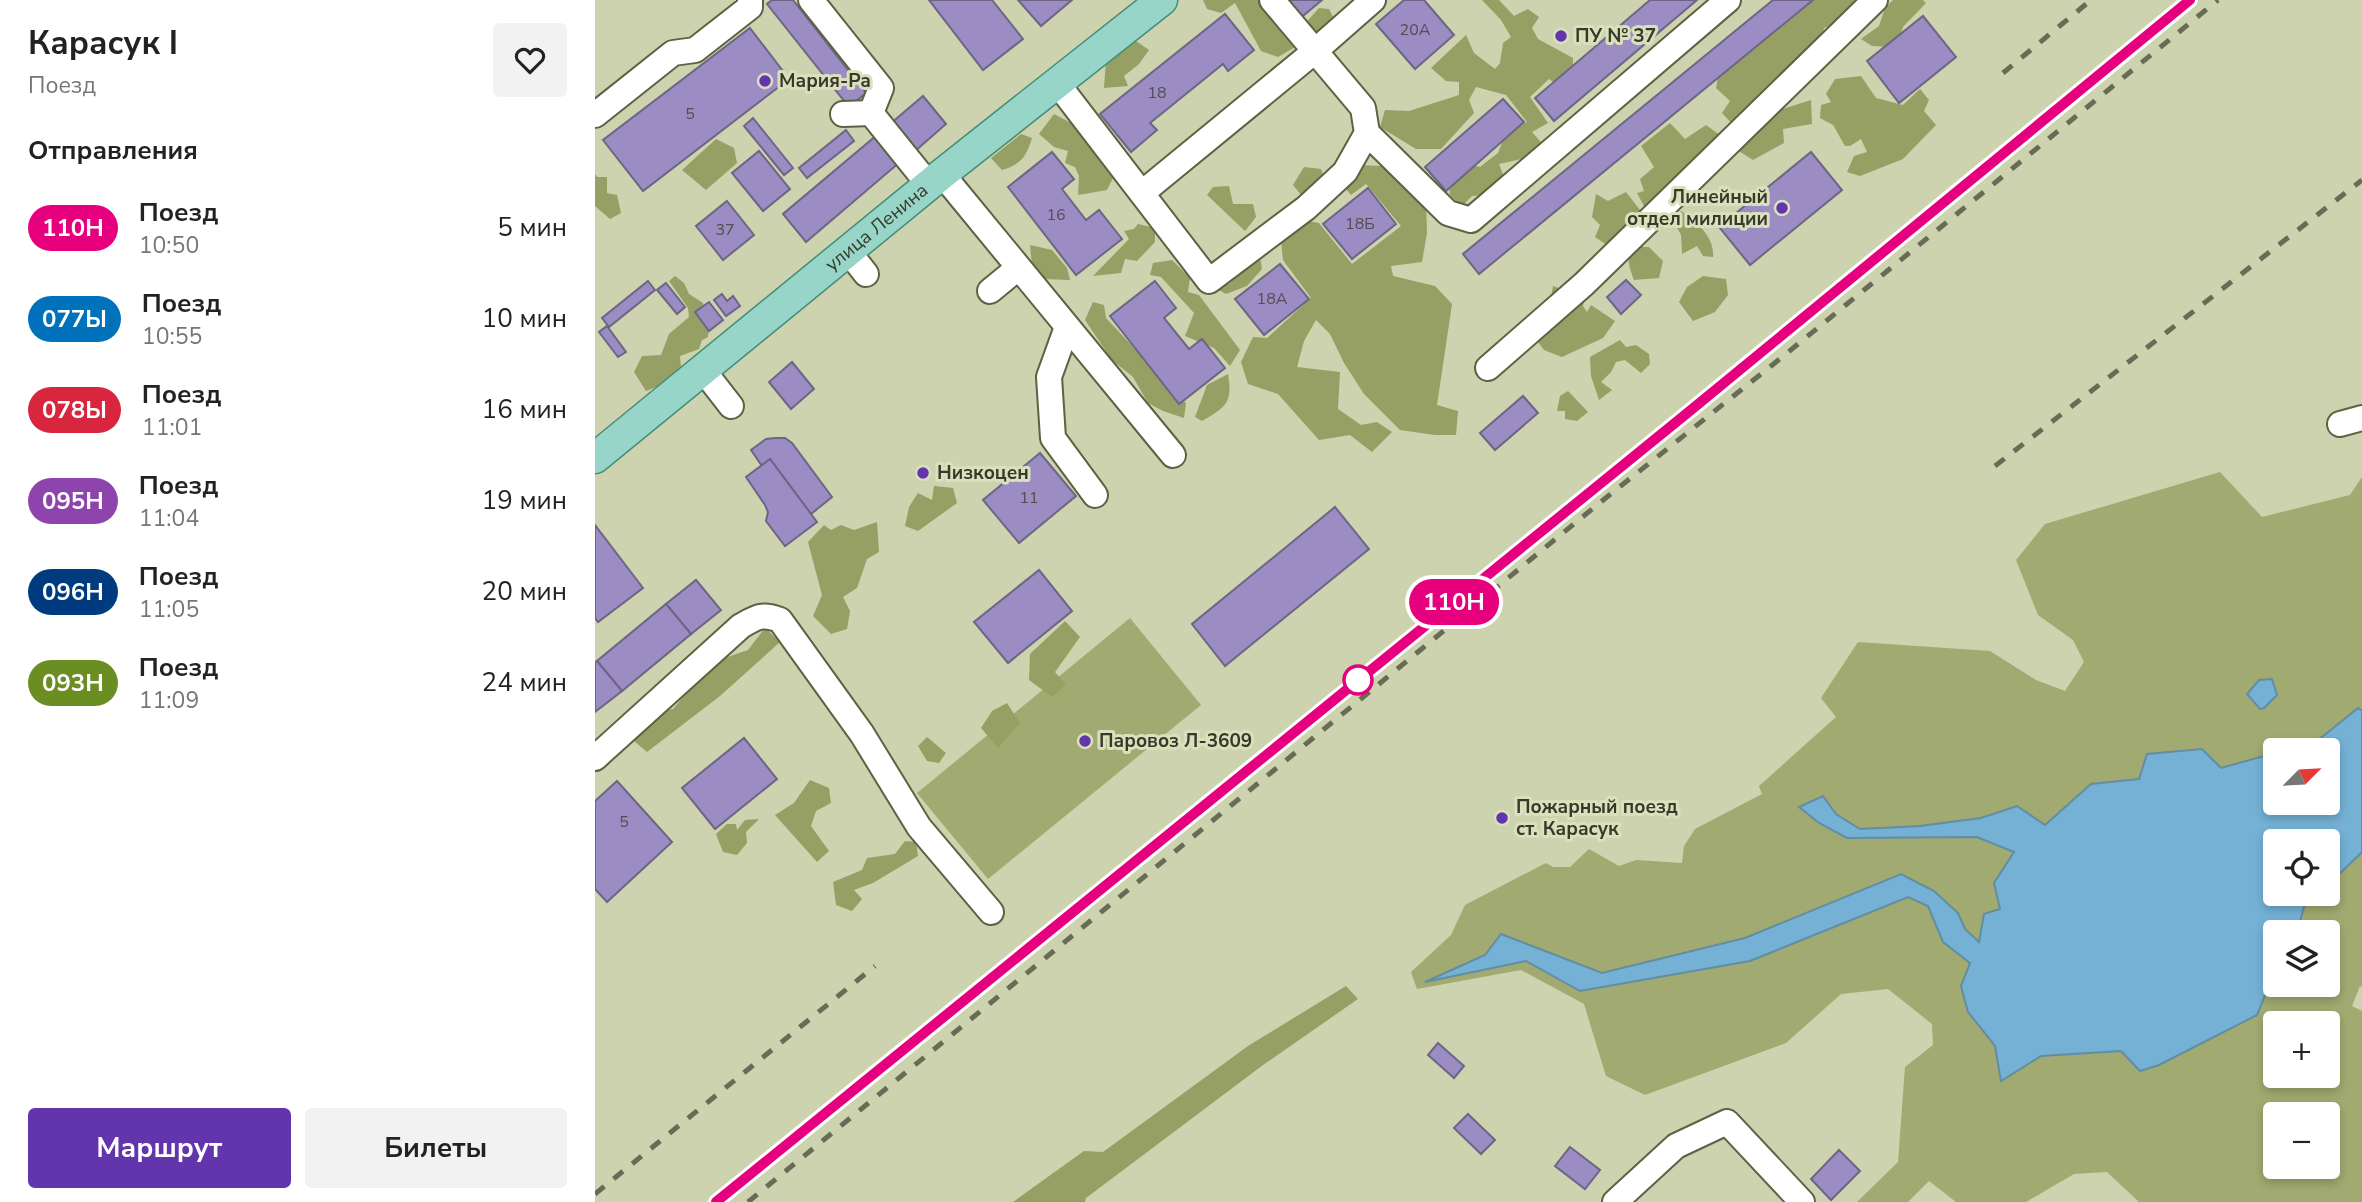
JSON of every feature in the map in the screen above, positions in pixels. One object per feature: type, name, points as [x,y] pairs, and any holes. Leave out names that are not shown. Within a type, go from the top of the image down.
[{"type":"main road","name":"улица Ленина","points":[[595,458],[703,370],[791,286],[857,262],[935,179],[1162,0]]},
{"type":"street","points":[[595,115],[673,53],[695,50],[750,7],[750,0]]},
{"type":"street","points":[[811,0],[881,89],[871,113]]},
{"type":"street","points":[[1272,0],[1363,108],[1367,133],[1448,213],[1471,220],[1728,0]]},
{"type":"street","points":[[1142,193],[1373,0]]},
{"type":"street","points":[[1488,368],[1584,285],[1875,0]]},
{"type":"street","points":[[1057,83],[1209,281],[1316,199],[1345,172],[1367,133]]},
{"type":"street","points":[[843,114],[871,113],[935,179],[1018,268],[1067,327],[1147,438],[1173,455]]},
{"type":"street","points":[[990,291],[1018,268]]},
{"type":"street","points":[[1067,327],[1049,377],[1052,438],[1094,482]]},
{"type":"street","points":[[703,370],[731,405]]},
{"type":"street","points":[[595,758],[741,626],[756,617],[768,615],[780,620],[862,734],[919,827],[991,912]]},
{"type":"street","points":[[1615,1202],[1676,1146],[1727,1122],[1802,1202]]},
{"type":"green space","points":[[1203,0],[1277,0],[1290,16],[1285,37],[1297,46],[1278,57],[1261,51],[1235,3],[1221,13],[1207,9]]},
{"type":"green space","points":[[1482,0],[1499,0],[1514,16],[1528,9],[1539,17],[1532,28],[1538,39],[1573,58],[1573,76],[1559,86],[1549,79],[1530,97],[1548,123],[1532,132],[1547,149],[1531,157],[1499,164],[1506,182],[1498,194],[1472,196],[1462,206],[1450,195],[1449,182],[1468,164],[1480,167],[1498,153],[1507,130],[1527,122],[1506,95],[1476,87],[1469,100],[1474,113],[1441,149],[1416,149],[1380,127],[1385,110],[1409,111],[1459,95],[1459,82],[1446,81],[1431,68],[1466,35],[1474,53],[1495,69],[1500,63],[1503,43],[1511,37],[1501,20]]},
{"type":"green space","points":[[1803,0],[1866,0],[1856,14],[1824,28],[1816,46],[1789,65],[1789,75],[1767,114],[1811,100],[1812,124],[1783,129],[1784,143],[1753,160],[1734,148],[1742,135],[1722,113],[1730,101],[1716,88],[1720,66]]},
{"type":"green space","points":[[1893,0],[1923,0],[1926,3],[1903,27],[1899,40],[1892,47],[1872,46],[1861,39],[1879,26],[1885,8]]},
{"type":"green space","points":[[1319,8],[1329,9],[1334,19],[1317,33],[1301,28]]},
{"type":"green space","points":[[1133,39],[1149,50],[1139,64],[1124,76],[1128,86],[1104,88],[1106,60]]},
{"type":"green space","points":[[1861,76],[1876,98],[1903,105],[1920,89],[1929,100],[1924,111],[1936,125],[1903,159],[1860,176],[1847,172],[1854,156],[1867,152],[1861,139],[1845,146],[1833,125],[1820,118],[1821,105],[1831,102],[1826,94],[1835,79]]},
{"type":"green space","points":[[1073,110],[1115,174],[1107,190],[1078,195],[1079,176],[1075,167],[1065,163],[1068,151],[1054,147],[1039,134],[1054,114],[1069,122]]},
{"type":"green space","points":[[1670,123],[1685,139],[1706,125],[1720,135],[1698,154],[1694,170],[1646,210],[1637,193],[1644,191],[1640,179],[1654,167],[1641,146]]},
{"type":"green space","points":[[1021,134],[1032,138],[1028,149],[1019,162],[1002,170],[991,158]]},
{"type":"green space","points":[[716,139],[734,148],[737,163],[706,190],[682,170]]},
{"type":"green space","points":[[1355,165],[1382,166],[1410,185],[1426,203],[1427,233],[1422,262],[1391,266],[1393,276],[1435,286],[1452,304],[1437,405],[1458,411],[1456,435],[1400,430],[1364,394],[1344,363],[1330,334],[1316,320],[1304,341],[1297,367],[1340,372],[1338,409],[1361,425],[1377,422],[1392,432],[1372,452],[1350,435],[1319,440],[1278,394],[1248,384],[1241,362],[1253,337],[1267,338],[1311,298],[1283,260],[1280,230],[1297,219],[1319,223],[1352,264],[1401,226],[1366,184],[1351,195],[1340,182]]},
{"type":"green space","points":[[1304,167],[1321,169],[1325,181],[1306,201],[1293,185]]},
{"type":"green space","points":[[595,174],[597,177],[607,177],[607,193],[617,195],[621,213],[610,219],[595,206]]},
{"type":"green space","points":[[1229,186],[1233,204],[1253,204],[1256,217],[1245,231],[1207,195],[1213,187]]},
{"type":"green space","points":[[1626,192],[1640,210],[1634,216],[1641,217],[1610,247],[1595,237],[1600,225],[1592,217],[1596,194],[1608,201]]},
{"type":"green space","points":[[1681,211],[1708,236],[1713,257],[1703,256],[1697,246],[1682,254],[1681,235],[1673,220]]},
{"type":"green space","points":[[1138,224],[1155,228],[1155,242],[1137,261],[1125,259],[1121,273],[1093,276],[1129,239],[1124,231],[1134,229]]},
{"type":"green space","points":[[1641,241],[1643,247],[1649,247],[1663,261],[1659,278],[1634,280],[1629,259],[1632,250]]},
{"type":"green space","points":[[1030,245],[1052,250],[1067,268],[1070,280],[1043,279],[1032,265]]},
{"type":"green space","points":[[1259,251],[1262,269],[1247,286],[1226,294],[1210,285],[1229,284],[1239,275],[1239,256]]},
{"type":"green space","points":[[1172,260],[1190,278],[1188,292],[1199,295],[1240,350],[1230,366],[1214,348],[1185,336],[1194,313],[1161,277],[1150,275],[1153,263]]},
{"type":"green space","points":[[675,276],[684,283],[689,294],[703,303],[709,326],[708,337],[702,340],[699,349],[680,356],[681,367],[664,384],[646,391],[634,372],[642,356],[661,355],[669,334],[689,317],[688,308],[669,281]]},
{"type":"green space","points":[[1703,276],[1726,279],[1728,295],[1715,312],[1693,321],[1679,302],[1687,287]]},
{"type":"green space","points":[[1553,286],[1585,297],[1583,306],[1587,312],[1591,305],[1615,321],[1603,338],[1562,357],[1544,350],[1535,338],[1549,310]]},
{"type":"green space","points":[[1093,302],[1104,305],[1106,318],[1186,403],[1184,418],[1148,403],[1133,377],[1112,360],[1085,320]]},
{"type":"green space","points":[[1620,340],[1626,347],[1636,345],[1649,354],[1650,364],[1641,373],[1625,360],[1616,362],[1601,382],[1612,390],[1599,400],[1591,376],[1590,357]]},
{"type":"green space","points":[[1228,374],[1229,392],[1226,403],[1202,421],[1195,417],[1207,385]]},
{"type":"green space","points":[[1568,391],[1588,412],[1577,421],[1565,419],[1565,411],[1557,411],[1560,396]]},
{"type":"green space","points":[[2220,472],[2262,517],[2350,495],[2362,477],[2362,711],[2358,708],[2321,738],[2263,738],[2263,756],[2221,768],[2202,749],[2147,754],[2139,779],[2091,784],[2045,826],[2016,806],[1981,818],[1920,826],[1860,829],[1836,815],[1823,796],[1799,807],[1819,823],[1847,838],[1977,837],[2014,852],[1994,882],[2000,909],[1979,942],[1965,929],[1958,913],[1934,891],[1901,874],[1745,938],[1602,973],[1502,934],[1485,955],[1429,980],[1526,961],[1581,991],[1750,961],[1908,897],[1928,906],[1943,942],[1970,963],[1961,986],[1968,1012],[1995,1046],[2001,1081],[2041,1056],[2121,1051],[2140,1071],[2159,1065],[2257,1015],[2264,997],[2340,997],[2340,920],[2300,920],[2305,906],[2340,906],[2340,873],[2362,852],[2362,987],[2360,986],[2352,1006],[2362,1011],[2362,1202],[2139,1202],[2107,1172],[2074,1174],[2026,1202],[1956,1202],[1929,1181],[1908,1202],[1857,1202],[1898,1162],[1905,1067],[1933,1045],[1932,1024],[1888,989],[1841,994],[1786,1043],[1645,1095],[1606,1076],[1584,1004],[1521,970],[1417,989],[1411,972],[1451,935],[1465,905],[1546,863],[1553,867],[1570,867],[1589,849],[1619,866],[1636,860],[1682,863],[1684,846],[1695,829],[1762,794],[1759,786],[1836,717],[1821,698],[1858,642],[1990,651],[2036,680],[2065,691],[2084,662],[2073,640],[2038,615],[2016,560],[2045,524]]},
{"type":"green space","points":[[934,486],[953,488],[957,503],[918,531],[905,526],[909,507],[918,493],[932,500]]},
{"type":"green space","points":[[877,522],[879,552],[867,559],[857,588],[843,597],[850,611],[847,629],[831,634],[813,616],[822,595],[808,542],[824,525],[831,530],[841,525],[854,530]]},
{"type":"green space","points":[[1130,618],[1201,705],[988,879],[917,793]]},
{"type":"green space","points":[[1065,621],[1080,637],[1055,672],[1066,685],[1052,697],[1029,680],[1030,654]]},
{"type":"green space","points":[[765,628],[780,642],[720,696],[647,752],[627,735],[644,714],[673,709],[713,662],[748,650]]},
{"type":"green space","points":[[1007,703],[1020,723],[998,748],[981,728],[992,711]]},
{"type":"green space","points":[[927,737],[946,753],[939,763],[927,761],[918,746]]},
{"type":"green space","points":[[810,780],[829,788],[831,803],[816,811],[811,826],[829,851],[817,862],[775,815],[794,803]]},
{"type":"green space","points":[[759,819],[746,832],[747,843],[737,855],[723,852],[716,834],[727,824],[736,824],[737,830],[745,820]]},
{"type":"green space","points":[[905,841],[916,842],[918,856],[873,883],[854,890],[862,899],[852,911],[836,905],[833,882],[862,870],[867,858],[895,854]]},
{"type":"green space","points":[[1346,986],[1358,999],[1263,1065],[1086,1198],[1085,1202],[1013,1202],[1084,1151],[1103,1152],[1248,1046]]},
{"type":"water","points":[[2272,679],[2277,695],[2260,709],[2247,694],[2259,680]]},
{"type":"water","points":[[2358,708],[2362,711],[2362,852],[2340,873],[2340,829],[2263,829],[2263,906],[2305,906],[2300,920],[2263,920],[2264,997],[2257,1015],[2159,1065],[2140,1071],[2121,1051],[2041,1056],[2001,1081],[1995,1046],[1968,1012],[1961,986],[1970,963],[1943,942],[1928,906],[1908,897],[1750,961],[1580,991],[1526,961],[1425,982],[1485,955],[1501,934],[1602,973],[1745,938],[1901,874],[1934,891],[1958,913],[1965,929],[1979,942],[1984,914],[2000,909],[1994,883],[2014,852],[1977,837],[1847,838],[1819,823],[1799,807],[1823,796],[1836,814],[1860,829],[1920,826],[1981,818],[2017,806],[2045,825],[2091,784],[2139,779],[2147,754],[2202,749],[2221,768],[2263,756],[2263,816],[2340,816],[2340,738],[2321,738]]},
{"type":"building","points":[[772,0],[793,0],[866,93],[849,107],[767,4]]},
{"type":"building","points":[[929,0],[992,0],[1023,39],[983,70]]},
{"type":"building","points":[[1018,0],[1072,0],[1041,26]]},
{"type":"building","points":[[1282,0],[1322,0],[1298,20]]},
{"type":"building","points":[[1404,0],[1424,0],[1454,35],[1415,69],[1376,24]]},
{"type":"building","points":[[1650,0],[1697,0],[1554,121],[1535,98]]},
{"type":"building","points":[[1773,0],[1813,0],[1479,274],[1463,254]]},
{"type":"building","points":[[1225,14],[1254,50],[1228,71],[1223,64],[1150,123],[1157,130],[1131,152],[1100,114]]},
{"type":"building","points":[[1923,16],[1956,57],[1899,103],[1867,61]]},
{"type":"building","points":[[750,28],[789,79],[643,191],[603,140]]},
{"type":"building","points":[[923,96],[946,124],[914,152],[890,124]]},
{"type":"building","points":[[1503,99],[1524,122],[1446,191],[1425,167]]},
{"type":"building","points":[[753,118],[793,168],[784,175],[744,126]]},
{"type":"building","points":[[846,130],[854,141],[807,178],[799,168]]},
{"type":"building","points":[[877,135],[900,162],[806,242],[783,214]]},
{"type":"building","points":[[759,151],[790,189],[763,211],[732,173]]},
{"type":"building","points":[[1052,152],[1074,179],[1062,189],[1086,220],[1099,210],[1122,239],[1076,275],[1008,187]]},
{"type":"building","name":"Линейный отдел милиции","points":[[1811,152],[1842,190],[1750,265],[1719,227]]},
{"type":"building","points":[[1368,188],[1396,224],[1352,259],[1323,224]]},
{"type":"building","points":[[727,201],[754,235],[723,260],[696,226]]},
{"type":"building","points":[[1280,264],[1309,299],[1264,335],[1235,299]]},
{"type":"building","points":[[1626,280],[1641,295],[1621,314],[1607,297]]},
{"type":"building","points":[[648,281],[655,290],[609,327],[602,318]]},
{"type":"building","points":[[1155,281],[1176,308],[1164,318],[1189,349],[1202,339],[1225,368],[1179,404],[1110,316]]},
{"type":"building","points":[[666,283],[685,307],[677,314],[657,290]]},
{"type":"building","points":[[722,294],[727,301],[733,296],[740,306],[726,316],[714,300]]},
{"type":"building","points":[[709,302],[723,320],[709,331],[695,312]]},
{"type":"building","points":[[607,326],[626,352],[618,357],[599,332]]},
{"type":"building","points":[[792,362],[814,389],[791,409],[769,382]]},
{"type":"building","points":[[1523,396],[1538,413],[1495,450],[1480,433]]},
{"type":"building","points":[[785,438],[792,443],[832,497],[811,514],[770,459],[762,466],[751,450],[766,439]]},
{"type":"building","points":[[1040,453],[1076,496],[1019,543],[983,500]]},
{"type":"building","points":[[770,459],[817,522],[785,546],[766,521],[768,512],[765,505],[746,477]]},
{"type":"building","points":[[1335,507],[1369,549],[1225,666],[1192,624]]},
{"type":"building","points":[[595,525],[643,588],[598,622],[595,618]]},
{"type":"building","points":[[1039,570],[1072,611],[1008,663],[974,622]]},
{"type":"building","points":[[696,580],[721,610],[691,634],[666,604]]},
{"type":"building","points":[[666,604],[691,634],[622,691],[597,661]]},
{"type":"building","points":[[597,661],[622,691],[595,712],[595,662]]},
{"type":"building","points":[[744,738],[777,779],[715,829],[682,788]]},
{"type":"building","points":[[617,781],[672,842],[607,902],[595,889],[595,801]]},
{"type":"building","points":[[1438,1043],[1464,1066],[1454,1078],[1428,1055]]},
{"type":"building","points":[[1468,1114],[1495,1140],[1481,1154],[1454,1128]]},
{"type":"building","points":[[1570,1147],[1600,1170],[1585,1189],[1555,1166]]},
{"type":"building","points":[[1839,1150],[1860,1171],[1831,1200],[1811,1179]]},
{"type":"railway","points":[[2003,73],[2091,0]]},
{"type":"railway","points":[[716,1202],[1691,410],[2190,0]]},
{"type":"railway","points":[[748,1202],[1597,505],[2218,0]]},
{"type":"railway","points":[[1995,466],[2362,180]]},
{"type":"railway","points":[[595,1194],[875,966]]},
{"type":"train","name":"110Н","points":[[716,1202],[1691,410],[2190,0]]},
{"type":"place","name":"ПУ № 37","points":[[1561,36]]},
{"type":"place","name":"Мария-Ра","points":[[765,81]]},
{"type":"place","name":"Линейный отдел милиции","points":[[1782,208]]},
{"type":"place","name":"Низкоцен","points":[[923,473]]},
{"type":"place","name":"Паровоз Л-3609","points":[[1085,741]]},
{"type":"place","name":"Пожарный поезд ст. Карасук","points":[[1502,818]]}]
